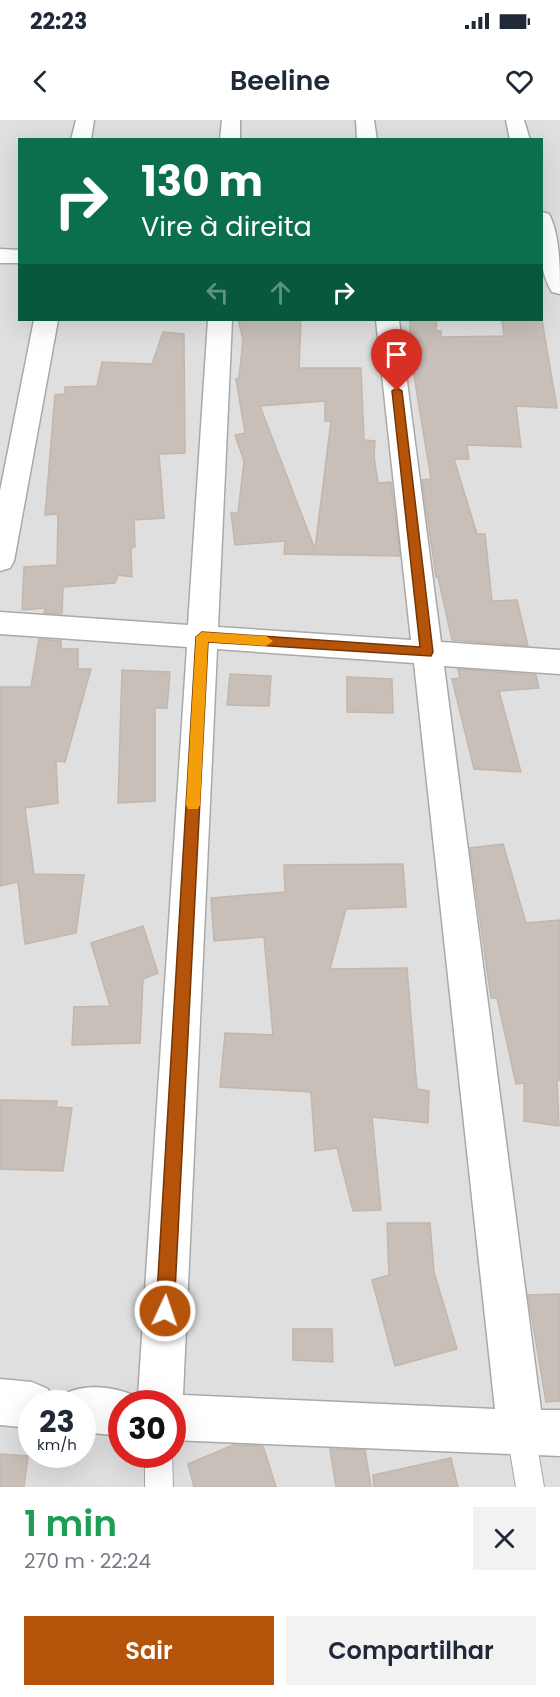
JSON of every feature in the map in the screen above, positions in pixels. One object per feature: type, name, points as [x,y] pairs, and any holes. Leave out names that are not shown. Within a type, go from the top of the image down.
[{"type":"street","points":[[81,138],[85,120]]},
{"type":"street","points":[[230,138],[231,120]]},
{"type":"street","points":[[365,120],[367,138]]},
{"type":"street","points":[[515,120],[520,138]]},
{"type":"street","points":[[543,222],[560,288],[543,289]]},
{"type":"street","points":[[0,256],[18,257]]},
{"type":"street","points":[[0,561],[46,321]]},
{"type":"street","points":[[161,1390],[220,321]]},
{"type":"street","points":[[186,1418],[541,1433],[427,652],[388,321]]},
{"type":"street","points":[[0,622],[560,662]]},
{"type":"street","points":[[0,1402],[18,1404]]},
{"type":"lane","points":[[530,1487],[541,1433]]},
{"type":"lane","points":[[159,1468],[159,1487]]},
{"type":"shaded area","points":[[0,120],[560,120],[560,1487],[0,1487]]},
{"type":"building","points":[[238,321],[301,321],[299,368],[361,368],[364,440],[375,441],[374,456],[378,483],[391,482],[400,556],[284,554],[285,541],[235,545],[231,513],[238,513],[244,461],[235,435],[245,433],[236,379],[239,378],[243,339]],"holes":[[[325,401],[325,421],[331,421],[315,549],[260,406]]]},
{"type":"building","points":[[410,321],[437,321],[436,331],[441,331],[441,337],[504,336],[502,321],[542,321],[557,408],[516,406],[521,447],[467,445],[469,459],[454,459],[477,534],[485,534],[492,601],[517,600],[528,646],[452,640],[438,577],[436,577],[422,480],[431,479],[410,352]]},
{"type":"building","points":[[163,332],[184,334],[185,453],[159,454],[164,518],[134,520],[135,547],[131,548],[132,577],[118,575],[115,583],[63,587],[62,614],[44,613],[45,608],[22,610],[24,567],[57,565],[58,514],[45,515],[55,395],[65,394],[65,387],[97,386],[102,362],[152,364]]},
{"type":"building","points":[[39,639],[61,641],[61,649],[78,649],[78,669],[91,669],[65,762],[56,761],[58,803],[25,808],[34,874],[84,875],[76,933],[25,944],[18,882],[0,886],[0,687],[31,687]]},
{"type":"building","points":[[458,669],[536,675],[539,688],[499,691],[521,772],[474,769],[452,679],[460,678]]},
{"type":"building","points":[[122,670],[170,672],[167,708],[155,708],[155,801],[118,803]]},
{"type":"building","points":[[230,674],[271,676],[269,706],[227,705]]},
{"type":"building","points":[[347,677],[392,679],[393,713],[347,712]]},
{"type":"building","points":[[503,844],[526,923],[560,920],[560,1080],[557,1080],[559,1126],[524,1121],[524,1083],[516,1084],[497,998],[491,998],[470,848]]},
{"type":"building","points":[[403,864],[406,907],[346,909],[330,969],[407,968],[417,1089],[429,1091],[428,1123],[372,1117],[381,1210],[353,1211],[337,1148],[315,1151],[311,1092],[220,1087],[225,1033],[273,1035],[264,937],[214,941],[211,898],[285,892],[284,865]]},
{"type":"building","points":[[143,926],[158,973],[143,979],[140,1043],[72,1045],[74,1007],[110,1006],[91,943]]},
{"type":"building","points":[[0,1100],[57,1101],[56,1107],[72,1108],[63,1171],[0,1169]]},
{"type":"building","points":[[387,1223],[430,1223],[434,1272],[457,1349],[395,1366],[372,1280],[389,1275]]},
{"type":"building","points":[[560,1294],[560,1401],[546,1402],[528,1295]]},
{"type":"building","points":[[293,1329],[332,1329],[333,1362],[293,1360]]},
{"type":"building","points":[[233,1445],[263,1446],[276,1487],[194,1487],[188,1464]]},
{"type":"building","points":[[330,1449],[365,1450],[371,1487],[336,1487]]},
{"type":"building","points":[[0,1454],[18,1455],[18,1468],[26,1468],[24,1487],[0,1487]]},
{"type":"building","points":[[451,1458],[458,1487],[374,1487],[373,1475]]},
{"type":"slow traffic","points":[[193,805],[202,637],[266,641]]},
{"type":"route","points":[[165,1311],[202,637],[427,652],[397,391]]}]
